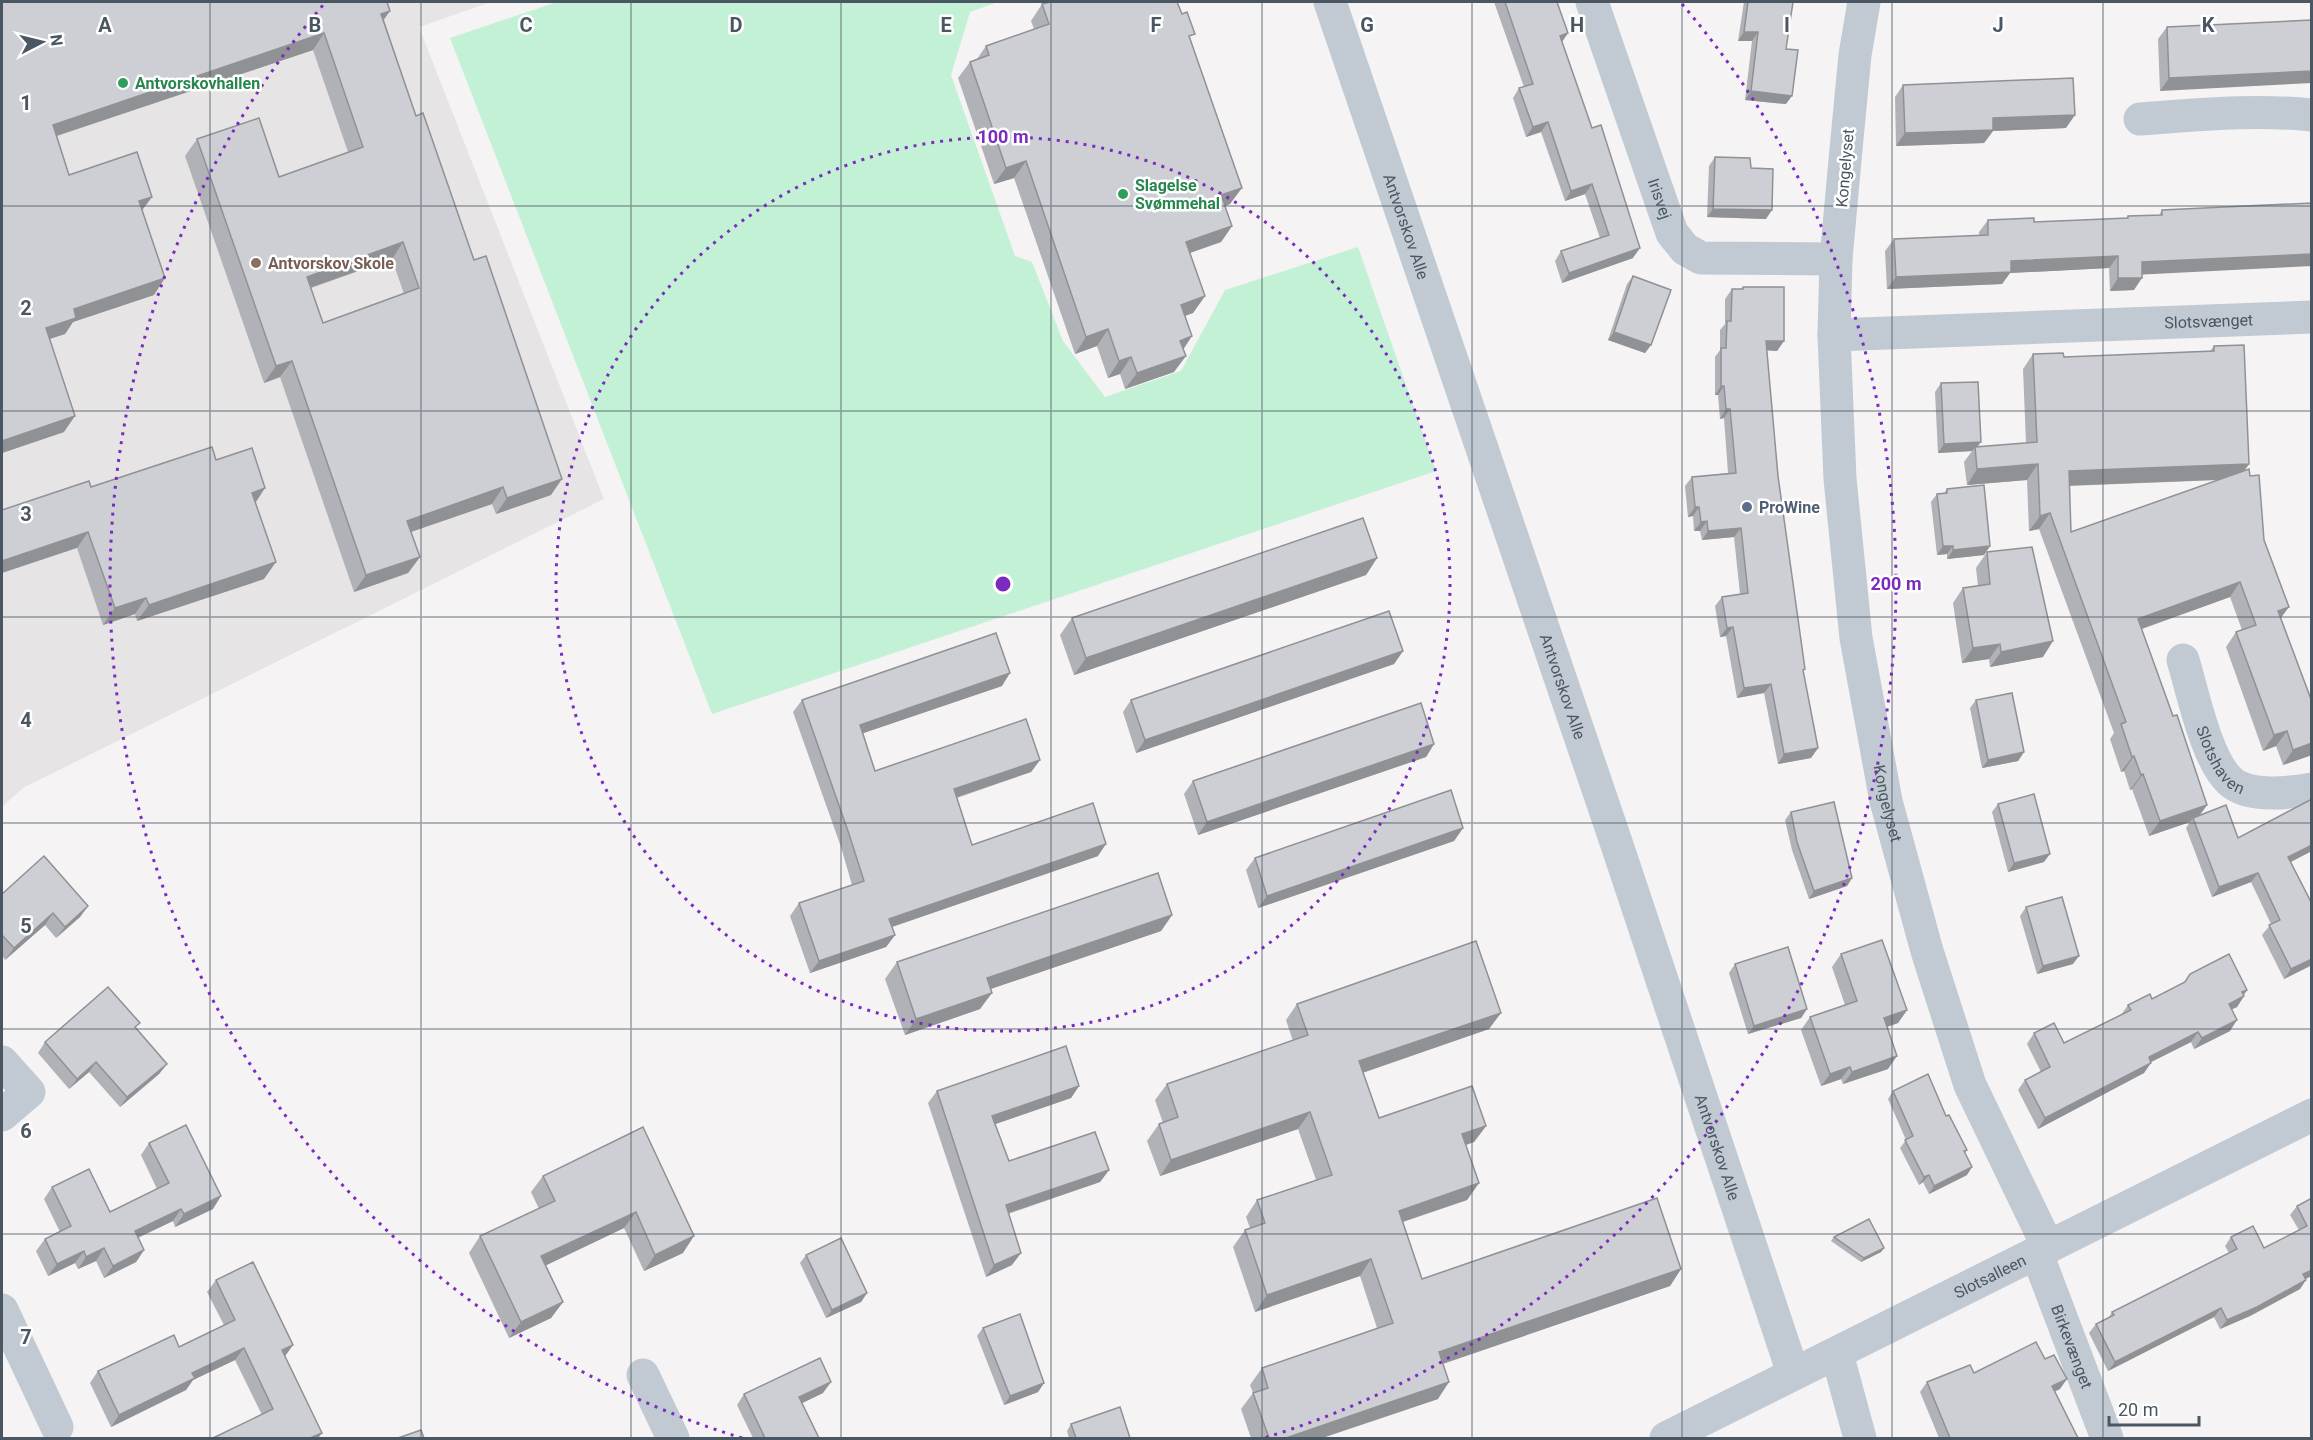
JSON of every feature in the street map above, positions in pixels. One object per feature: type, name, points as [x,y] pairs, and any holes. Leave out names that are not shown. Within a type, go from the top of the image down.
[{"type":"street","name":"Antvorskov Alle","points":[[1330,2],[1616,842],[1793,1374]]},
{"type":"street","name":"Irisvej","points":[[1592,2],[1672,233],[1685,249],[1701,258],[1836,260]]},
{"type":"street","name":"Kongelyset","points":[[1864,2],[1855,54],[1836,260],[1834,335],[1840,479],[1856,638],[1886,801],[1927,951],[1970,1085],[2042,1250]]},
{"type":"street","points":[[2140,119],[2236,113],[2284,112],[2312,115]]},
{"type":"street","name":"Slotsvænget","points":[[1834,335],[2312,317]]},
{"type":"street","name":"Slotshaven","points":[[2183,660],[2214,760],[2231,783],[2254,791],[2282,794],[2312,789]]},
{"type":"street","points":[[2,1062],[29,1092],[2,1115]]},
{"type":"street","name":"Slotsalleen","points":[[1666,1438],[2312,1115]]},
{"type":"street","name":"Birkevænget","points":[[2042,1250],[2107,1438]]},
{"type":"street","points":[[2,1310],[57,1427]]},
{"type":"street","points":[[1837,1354],[1860,1438]]},
{"type":"street","points":[[643,1375],[673,1438]]},
{"type":"shaded area","name":"Antvorskov Skole","points":[[2,2],[491,2],[419,27],[604,499],[23,788],[2,807]]},
{"type":"green space","points":[[557,2],[998,2],[970,12],[951,75],[1015,256],[1032,262],[1063,341],[1105,397],[1181,371],[1225,290],[1358,247],[1436,471],[712,714],[450,38]]},
{"type":"building","points":[[2,2],[387,2],[390,11],[381,14],[416,116],[423,113],[474,260],[486,256],[562,479],[507,498],[503,487],[407,521],[420,557],[366,575],[292,361],[276,366],[197,139],[259,118],[279,177],[363,147],[324,33],[53,125],[69,175],[137,152],[152,197],[139,201],[165,278],[74,309],[76,318],[46,328],[75,416],[2,441]],"holes":[[[403,242],[419,288],[323,323],[307,277]]]},
{"type":"building","name":"Slagelse Svømmehal","points":[[1050,2],[1177,2],[1182,14],[1187,12],[1195,34],[1189,36],[1242,188],[1221,195],[1232,226],[1186,242],[1205,296],[1181,305],[1192,336],[1180,341],[1186,356],[1137,373],[1131,357],[1119,361],[1108,329],[1086,337],[1026,161],[1006,168],[970,62],[989,55],[986,46],[1049,24],[1042,4]]},
{"type":"building","points":[[1505,2],[1557,2],[1568,33],[1560,36],[1592,128],[1601,125],[1640,248],[1569,273],[1561,251],[1609,235],[1592,184],[1571,191],[1548,122],[1533,127],[1519,88],[1533,84]]},
{"type":"building","points":[[1748,2],[1793,2],[1786,49],[1798,50],[1792,96],[1751,91],[1758,32],[1744,32]]},
{"type":"building","points":[[2312,20],[2312,71],[2169,78],[2167,27]]},
{"type":"building","points":[[2073,78],[2075,115],[1993,118],[1993,130],[1905,133],[1903,85]]},
{"type":"building","points":[[1715,157],[1750,158],[1751,168],[1773,169],[1772,210],[1713,209]]},
{"type":"building","points":[[2312,203],[2312,254],[2142,262],[2142,278],[2118,278],[2118,256],[2011,261],[2011,272],[1896,277],[1894,239],[1988,235],[1988,220],[2034,218],[2034,222],[2128,218],[2128,216],[2162,215],[2162,210]]},
{"type":"building","points":[[1633,276],[1671,290],[1651,345],[1614,332]]},
{"type":"building","points":[[1743,287],[1784,287],[1784,341],[1766,341],[1778,476],[1805,669],[1803,670],[1818,748],[1784,754],[1771,684],[1744,688],[1733,627],[1727,628],[1722,597],[1748,593],[1741,528],[1708,531],[1707,521],[1701,522],[1699,507],[1695,507],[1692,477],[1736,473],[1730,409],[1726,409],[1724,386],[1721,386],[1721,348],[1726,348],[1727,321],[1731,321],[1732,289],[1743,289]]},
{"type":"building","points":[[2244,345],[2249,464],[2069,471],[2071,532],[2249,469],[2250,476],[2259,475],[2264,540],[2289,607],[2278,611],[2312,702],[2312,743],[2293,750],[2287,731],[2274,735],[2236,632],[2256,625],[2240,582],[2138,619],[2173,716],[2177,715],[2207,805],[2160,821],[2143,774],[2141,775],[2134,756],[2132,757],[2121,724],[2126,722],[2050,513],[2040,516],[2038,464],[1977,469],[1975,447],[2037,442],[2033,354],[2063,353],[2064,357],[2214,351],[2214,346]]},
{"type":"building","points":[[1978,382],[1981,442],[1944,444],[1941,383]]},
{"type":"building","points":[[212,447],[216,460],[252,448],[265,488],[252,493],[276,562],[149,605],[146,598],[115,608],[88,532],[2,561],[2,510],[89,481],[91,487]]},
{"type":"building","points":[[1984,485],[1990,546],[1953,550],[1953,546],[1943,546],[1937,494],[1947,493],[1947,489]]},
{"type":"building","points":[[1363,518],[1377,558],[1086,658],[1072,618]]},
{"type":"building","points":[[2032,547],[2053,641],[2001,652],[2000,644],[1973,648],[1963,588],[1990,584],[1987,552]]},
{"type":"building","points":[[1389,611],[1403,651],[1145,740],[1131,700]]},
{"type":"building","points":[[996,633],[1010,673],[860,725],[875,771],[1026,719],[1040,760],[954,789],[972,845],[1093,803],[1106,844],[889,919],[895,935],[819,961],[799,903],[864,881],[802,700]]},
{"type":"building","points":[[2012,693],[2024,752],[1988,760],[1976,700]]},
{"type":"building","points":[[1421,703],[1434,744],[1207,822],[1193,781]]},
{"type":"building","points":[[1451,790],[1463,828],[1267,896],[1255,858]]},
{"type":"building","points":[[2034,794],[2050,854],[2014,863],[1998,804]]},
{"type":"building","points":[[2312,799],[2312,845],[2288,857],[2312,904],[2312,959],[2291,969],[2269,925],[2280,920],[2258,873],[2219,887],[2193,818],[2226,805],[2238,838]]},
{"type":"building","points":[[1834,802],[1852,878],[1814,891],[1797,842],[1791,812]]},
{"type":"building","points":[[44,856],[88,906],[65,927],[53,913],[14,948],[2,935],[2,894]]},
{"type":"building","points":[[1158,873],[1172,915],[987,978],[992,993],[916,1019],[897,962]]},
{"type":"building","points":[[2062,897],[2079,956],[2043,966],[2026,907]]},
{"type":"building","points":[[1882,940],[1907,1010],[1884,1018],[1897,1056],[1852,1072],[1850,1067],[1830,1074],[1810,1017],[1857,1001],[1841,954]]},
{"type":"building","points":[[1476,941],[1501,1013],[1359,1061],[1379,1118],[1472,1086],[1486,1126],[1462,1134],[1479,1183],[1399,1211],[1422,1279],[1657,1198],[1681,1269],[1439,1352],[1449,1382],[1286,1438],[1269,1438],[1253,1393],[1268,1388],[1262,1368],[1393,1323],[1371,1259],[1267,1295],[1245,1230],[1265,1223],[1257,1200],[1332,1175],[1310,1112],[1171,1160],[1159,1124],[1178,1117],[1167,1084],[1308,1035],[1297,1004]]},
{"type":"building","points":[[1788,947],[1807,1009],[1754,1026],[1735,964]]},
{"type":"building","points":[[2229,954],[2247,990],[2242,992],[2244,996],[2229,1004],[2237,1020],[2202,1038],[2198,1032],[2149,1057],[2151,1063],[2045,1118],[2025,1080],[2050,1067],[2034,1033],[2054,1023],[2064,1043],[2131,1010],[2128,1005],[2150,994],[2152,999],[2185,982],[2190,974]]},
{"type":"building","points":[[108,987],[140,1023],[135,1027],[167,1064],[127,1097],[96,1062],[77,1079],[45,1042]]},
{"type":"building","points":[[1066,1046],[1079,1086],[992,1116],[1009,1161],[1095,1132],[1109,1170],[1006,1205],[1021,1253],[994,1265],[937,1091]]},
{"type":"building","points":[[1928,1074],[1946,1116],[1949,1115],[1967,1150],[1964,1151],[1972,1167],[1934,1186],[1929,1175],[1924,1177],[1905,1140],[1913,1136],[1893,1091]]},
{"type":"building","points":[[186,1125],[221,1196],[184,1214],[181,1209],[135,1231],[144,1250],[113,1266],[104,1248],[86,1257],[84,1251],[57,1264],[45,1239],[71,1226],[52,1187],[89,1169],[110,1212],[169,1183],[149,1143]]},
{"type":"building","points":[[643,1127],[694,1236],[655,1255],[636,1212],[541,1256],[563,1302],[521,1322],[480,1236],[555,1201],[543,1176]]},
{"type":"building","points":[[2312,1198],[2312,1270],[2303,1274],[2306,1280],[2257,1307],[2227,1320],[2221,1308],[2115,1362],[2096,1324],[2114,1315],[2112,1312],[2237,1249],[2231,1237],[2253,1226],[2264,1248],[2307,1226],[2297,1206]]},
{"type":"building","points":[[1869,1219],[1884,1248],[1864,1258],[1834,1237]]},
{"type":"building","points":[[841,1238],[867,1293],[832,1310],[806,1255]]},
{"type":"building","points":[[253,1262],[293,1345],[282,1350],[322,1433],[310,1438],[213,1438],[273,1409],[244,1348],[192,1373],[195,1378],[119,1415],[98,1371],[174,1335],[179,1347],[235,1320],[216,1280]]},
{"type":"building","points":[[1020,1314],[1044,1383],[1010,1396],[983,1328]]},
{"type":"building","points":[[2036,1342],[2045,1359],[2054,1355],[2067,1379],[2052,1386],[2078,1438],[1950,1438],[1927,1382],[1970,1365],[1974,1373]]},
{"type":"building","points":[[820,1358],[831,1382],[799,1397],[819,1438],[765,1438],[744,1394]]},
{"type":"building","points":[[1120,1407],[1130,1438],[1076,1438],[1071,1424]]},
{"type":"building","points":[[421,1430],[424,1438],[398,1438]]},
{"type":"place","name":"Antvorskovhallen","points":[[123,83]]},
{"type":"place","name":"Slagelse Svømmehal","points":[[1123,194]]},
{"type":"place","name":"Antvorskov Skole","points":[[256,263]]},
{"type":"place","name":"ProWine","points":[[1747,507]]}]
